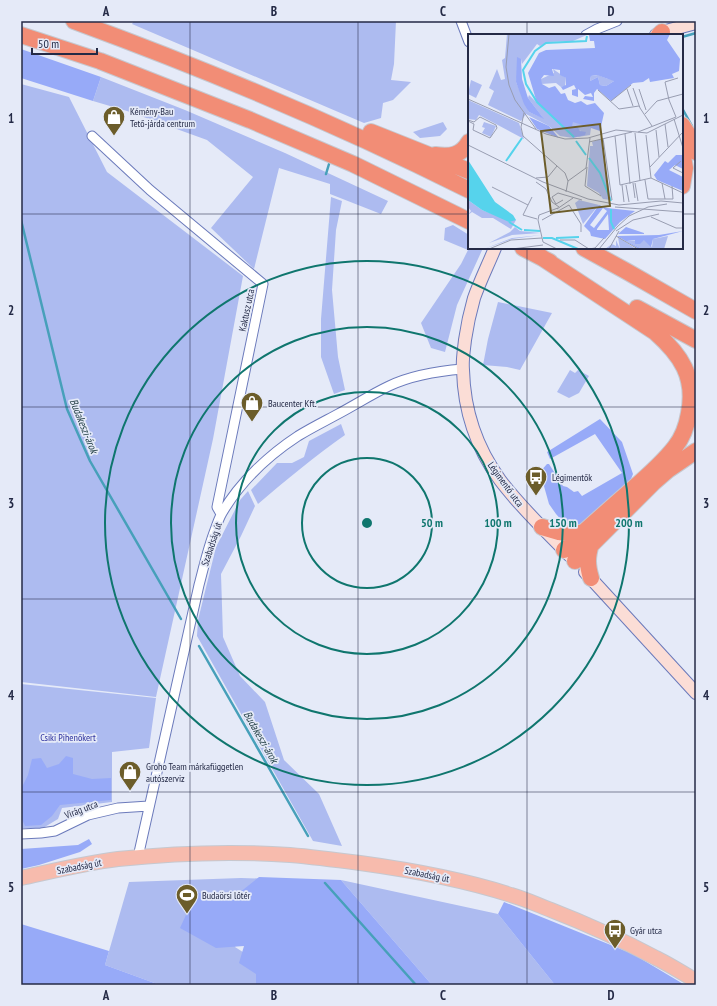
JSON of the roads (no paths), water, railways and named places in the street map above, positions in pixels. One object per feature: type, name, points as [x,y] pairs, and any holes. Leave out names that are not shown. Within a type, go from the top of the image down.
[{"type":"highway","points":[[74,21],[129,41],[356,132],[427,154],[468,171]]},
{"type":"highway","points":[[21,35],[100,61],[250,120],[347,161],[468,221]]},
{"type":"highway","points":[[683,127],[696,152]]},
{"type":"highway","points":[[356,132],[468,189]]},
{"type":"highway","points":[[427,154],[451,156],[461,152],[468,144]]},
{"type":"highway","points":[[683,157],[685,168],[683,180]]},
{"type":"highway","points":[[525,249],[696,340]]},
{"type":"highway","points":[[586,249],[626,270],[696,311]]},
{"type":"highway","points":[[541,257],[655,332],[675,351],[684,366],[690,381],[691,399],[688,420],[685,430],[675,448],[643,479],[588,538],[587,563],[591,578]]},
{"type":"highway","points":[[570,555],[668,470],[696,451]]},
{"type":"highway","points":[[542,527],[588,538]]},
{"type":"main road","points":[[659,34],[696,23]]},
{"type":"main road","name":"Légimentő utca","points":[[496,249],[474,299],[467,327],[463,369],[465,398],[469,416],[477,438],[500,480],[523,508],[570,555],[696,693]]},
{"type":"main road","name":"Szabadság út","points":[[21,878],[116,859],[165,855],[223,853],[289,855],[379,866],[438,876],[513,895],[611,936],[657,958],[696,981]]},
{"type":"street","points":[[461,21],[468,39]]},
{"type":"street","points":[[588,34],[617,21]]},
{"type":"street","name":"Kaktusz utca","points":[[92,136],[150,190],[263,284],[217,507],[221,514]]},
{"type":"street","name":"Szabadság út","points":[[138,857],[199,585],[211,541],[221,514],[232,497],[247,479],[280,448],[299,435],[390,386],[425,374],[445,370],[463,369]]},
{"type":"street","name":"Virág utca","points":[[21,834],[55,831],[88,815],[118,808],[149,806]]},
{"type":"waterway","points":[[683,37],[696,33]]},
{"type":"waterway","points":[[683,110],[692,126]]},
{"type":"waterway","points":[[326,174],[329,164]]},
{"type":"waterway","name":"Budakeszi-árok","points":[[21,220],[67,409],[90,461],[181,619]]},
{"type":"waterway","name":"Budakeszi-árok","points":[[199,646],[308,836]]},
{"type":"waterway","name":"Budakeszi-árok","points":[[325,883],[416,985]]},
{"type":"place","name":"Kémény-Bau Tető-járda centrum","points":[[114,136]]},
{"type":"place","name":"Baucenter Kft.","points":[[252,422]]},
{"type":"place","name":"Légimentők","points":[[536,496]]},
{"type":"place","name":"Groho Team márkafüggetlen autószerviz","points":[[130,792]]},
{"type":"place","name":"Budaörsi lőtér","points":[[187,914]]},
{"type":"place","name":"Gyár utca","points":[[615,950]]},
{"type":"park label","name":"Csiki Pihenőkert","points":[[68,737]]}]
